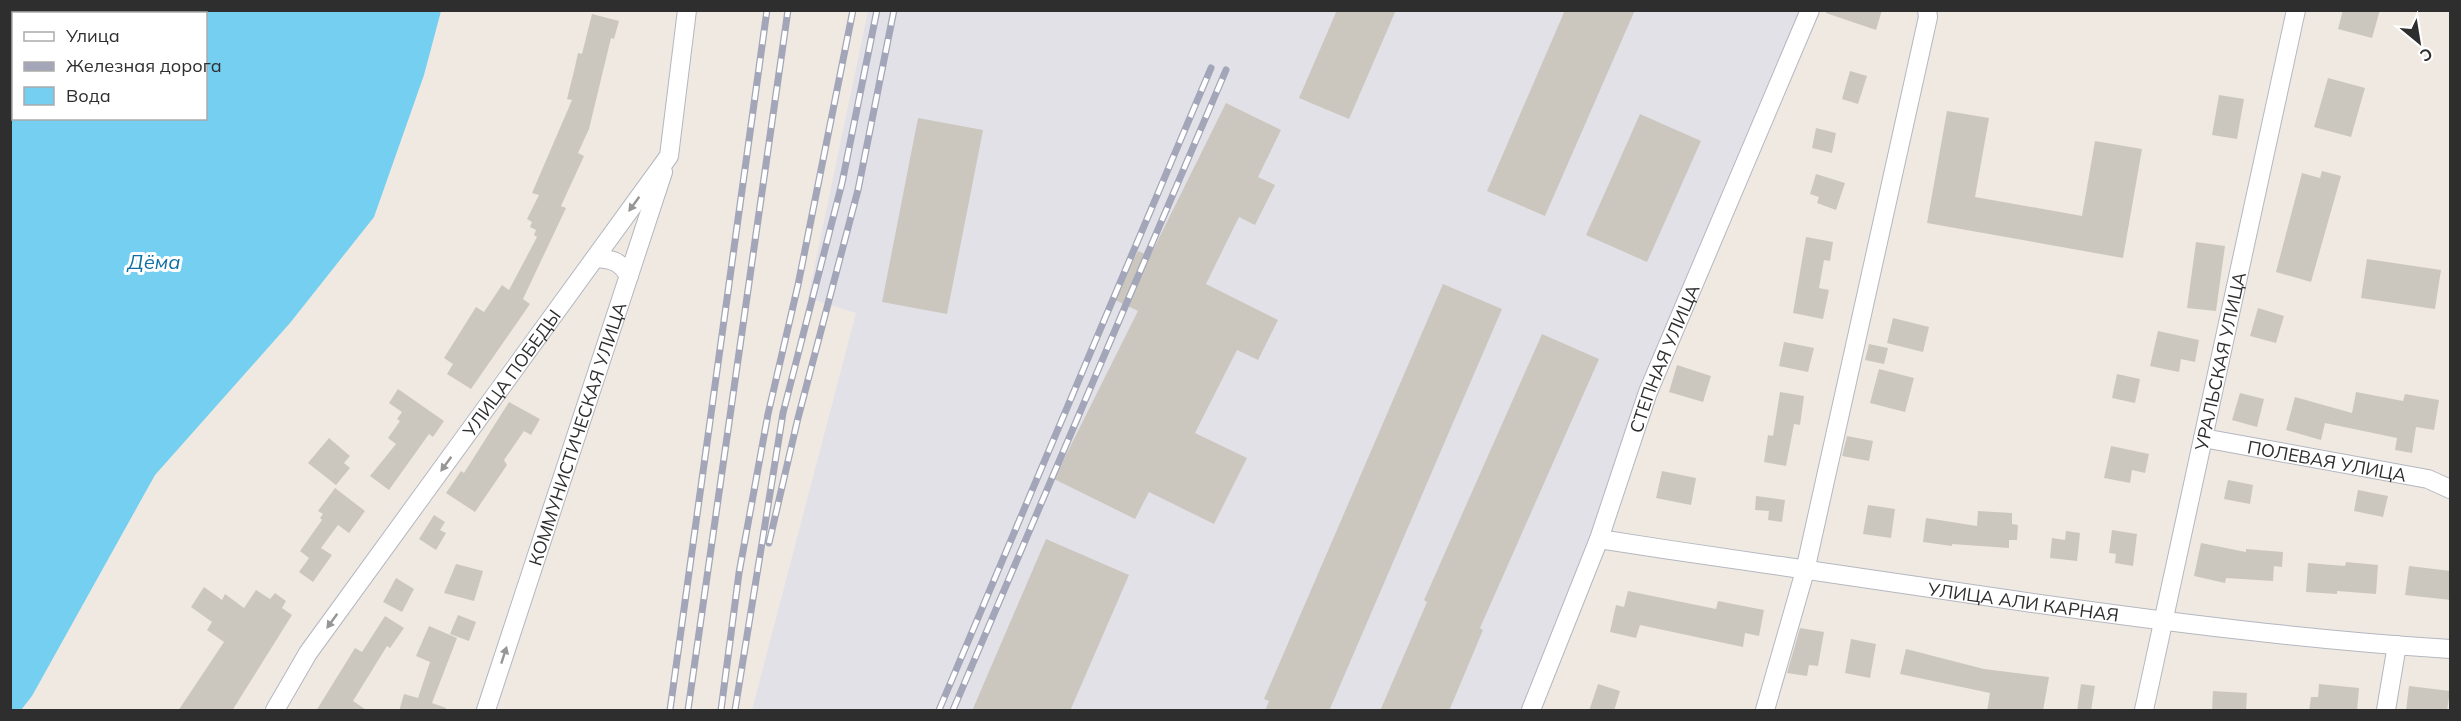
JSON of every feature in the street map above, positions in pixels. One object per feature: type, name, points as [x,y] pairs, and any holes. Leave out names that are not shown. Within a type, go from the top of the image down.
[{"type":"street","name":"УЛИЦА ПОБЕДЫ","points":[[275,711],[308,653],[669,156],[687,10]]},
{"type":"street","name":"СТЕПНАЯ УЛИЦА","points":[[1531,711],[1599,538],[1648,392],[1810,10]]},
{"type":"street","points":[[1765,711],[1805,571],[1928,17],[1927,10]]},
{"type":"street","name":"УРАЛЬСКАЯ УЛИЦА","points":[[2144,711],[2296,10]]},
{"type":"street","name":"КОММУНИСТИЧЕСКАЯ УЛИЦА","points":[[486,711],[669,156]]},
{"type":"street","points":[[595,258],[613,259],[623,266],[629,276]]},
{"type":"street","name":"ПОЛЕВАЯ УЛИЦА","points":[[2203,438],[2428,479],[2451,489]]},
{"type":"street","name":"УЛИЦА АЛИ КАРНАЯ","points":[[1599,538],[1805,571],[2163,621],[2451,649]]},
{"type":"street","points":[[2386,711],[2397,645]]},
{"type":"shaded area","points":[[868,11],[1806,11],[1531,710],[752,710],[856,313],[808,298]]},
{"type":"water","name":"Дёма","points":[[10,11],[441,11],[424,75],[374,217],[290,323],[155,475],[32,696],[21,710],[10,710]]},
{"type":"building","points":[[1337,10],[1396,10],[1349,119],[1299,98]]},
{"type":"building","points":[[1565,10],[1635,10],[1545,216],[1487,191]]},
{"type":"building","points":[[1826,10],[1882,10],[1876,30],[1826,13]]},
{"type":"building","points":[[2343,10],[2380,10],[2372,38],[2338,29]]},
{"type":"building","points":[[592,14],[619,21],[614,39],[611,38],[589,129],[578,153],[584,156],[561,206],[566,208],[523,299],[530,304],[471,389],[447,374],[453,364],[444,358],[476,307],[484,312],[502,285],[509,290],[537,237],[534,235],[536,230],[530,227],[532,222],[527,219],[539,195],[532,193],[572,100],[567,99],[578,53],[582,54]]},
{"type":"building","points":[[1850,71],[1867,76],[1858,104],[1842,99]]},
{"type":"building","points":[[2328,78],[2365,88],[2351,137],[2314,127]]},
{"type":"building","points":[[2219,95],[2244,99],[2237,139],[2212,135]]},
{"type":"building","points":[[1226,103],[1281,130],[1258,177],[1275,185],[1255,225],[1239,217],[1206,284],[1278,320],[1258,360],[1237,350],[1195,433],[1247,458],[1214,524],[1149,492],[1135,519],[1054,479],[1138,311],[1113,299],[1138,251],[1150,256]]},
{"type":"building","points":[[1947,111],[1989,118],[1975,197],[2082,216],[2095,141],[2142,149],[2123,258],[1927,223]]},
{"type":"building","points":[[1640,114],[1701,141],[1647,262],[1586,235]]},
{"type":"building","points":[[918,118],[983,130],[947,314],[882,302]]},
{"type":"building","points":[[1816,128],[1836,133],[1832,153],[1812,148]]},
{"type":"building","points":[[2322,171],[2341,176],[2311,282],[2276,272],[2302,173],[2320,178]]},
{"type":"building","points":[[1816,174],[1845,183],[1836,210],[1817,203],[1819,197],[1810,194]]},
{"type":"building","points":[[1806,237],[1833,242],[1830,261],[1824,260],[1819,288],[1829,290],[1823,319],[1793,313]]},
{"type":"building","points":[[2196,242],[2225,246],[2216,311],[2187,308]]},
{"type":"building","points":[[2367,259],[2441,270],[2435,309],[2361,298]]},
{"type":"building","points":[[1443,284],[1502,309],[1329,711],[1265,711],[1269,701],[1264,699]]},
{"type":"building","points":[[2258,308],[2284,316],[2276,343],[2250,336]]},
{"type":"building","points":[[1893,318],[1929,327],[1923,352],[1887,343]]},
{"type":"building","points":[[2158,331],[2199,340],[2195,362],[2181,359],[2179,372],[2150,366]]},
{"type":"building","points":[[1542,334],[1599,359],[1480,628],[1483,630],[1449,711],[1380,711],[1427,602],[1424,600]]},
{"type":"building","points":[[1784,342],[1814,348],[1808,372],[1779,366]]},
{"type":"building","points":[[1869,344],[1888,348],[1884,364],[1865,360]]},
{"type":"building","points":[[1677,365],[1711,376],[1703,402],[1669,392]]},
{"type":"building","points":[[1879,369],[1914,378],[1905,412],[1870,403]]},
{"type":"building","points":[[2117,374],[2140,379],[2135,403],[2112,398]]},
{"type":"building","points":[[398,389],[444,421],[433,437],[429,434],[389,490],[370,476],[396,444],[388,438],[400,421],[397,419],[402,412],[389,403]]},
{"type":"building","points":[[1780,392],[1804,396],[1800,425],[1794,424],[1786,466],[1764,462],[1768,435],[1773,436]]},
{"type":"building","points":[[2356,392],[2403,401],[2405,394],[2439,400],[2434,430],[2416,427],[2412,453],[2395,450],[2397,438],[2325,423],[2321,440],[2286,430],[2295,397],[2352,413]]},
{"type":"building","points":[[2240,393],[2264,399],[2257,427],[2232,420]]},
{"type":"building","points":[[509,402],[540,419],[531,435],[524,431],[504,460],[507,465],[475,512],[446,493],[461,471],[464,473]]},
{"type":"building","points":[[1847,436],[1873,441],[1869,461],[1842,456]]},
{"type":"building","points":[[329,438],[350,456],[344,463],[350,468],[336,485],[308,463]]},
{"type":"building","points":[[2111,446],[2149,454],[2145,473],[2132,470],[2130,483],[2104,478]]},
{"type":"building","points":[[1662,471],[1696,478],[1691,505],[1656,498]]},
{"type":"building","points":[[2228,480],[2253,485],[2250,504],[2224,499]]},
{"type":"building","points":[[335,488],[365,511],[349,533],[338,525],[321,548],[332,555],[313,582],[299,572],[309,558],[300,551],[322,520],[320,518],[323,514],[318,511]]},
{"type":"building","points":[[2358,490],[2388,496],[2383,517],[2354,511]]},
{"type":"building","points":[[1756,496],[1785,500],[1782,522],[1768,520],[1769,511],[1755,510]]},
{"type":"building","points":[[1868,505],[1895,509],[1891,538],[1863,534]]},
{"type":"building","points":[[1978,511],[2012,513],[2012,524],[2018,525],[2017,540],[2009,540],[2009,548],[1952,544],[1952,546],[1923,542],[1926,518],[1977,526]]},
{"type":"building","points":[[434,515],[445,522],[440,530],[446,533],[436,550],[419,539]]},
{"type":"building","points":[[2112,530],[2137,534],[2133,566],[2115,563],[2116,554],[2109,553]]},
{"type":"building","points":[[2066,531],[2080,533],[2077,561],[2050,558],[2052,538],[2065,540]]},
{"type":"building","points":[[1046,539],[1129,575],[1070,711],[972,711]]},
{"type":"building","points":[[2201,543],[2246,552],[2246,549],[2283,552],[2282,567],[2274,566],[2273,581],[2226,578],[2225,583],[2194,576]]},
{"type":"building","points":[[2346,562],[2378,565],[2376,594],[2337,591],[2337,594],[2306,592],[2308,563],[2345,566]]},
{"type":"building","points":[[456,564],[483,571],[474,601],[444,593]]},
{"type":"building","points":[[2409,566],[2451,571],[2451,600],[2405,595]]},
{"type":"building","points":[[396,578],[414,589],[402,612],[383,602]]},
{"type":"building","points":[[204,587],[222,600],[225,594],[244,608],[256,590],[270,599],[275,593],[286,601],[282,608],[292,615],[232,711],[178,711],[224,642],[207,630],[212,622],[191,607]]},
{"type":"building","points":[[1628,591],[1716,609],[1718,601],[1764,610],[1759,636],[1745,633],[1743,647],[1640,625],[1636,638],[1610,632],[1616,605],[1624,607]]},
{"type":"building","points":[[458,615],[476,622],[469,641],[450,634]]},
{"type":"building","points":[[385,616],[404,628],[390,648],[387,646],[353,701],[368,711],[316,711],[355,648],[362,652]]},
{"type":"building","points":[[429,626],[457,638],[432,703],[446,708],[446,711],[399,711],[404,694],[418,698],[430,662],[416,656]]},
{"type":"building","points":[[1800,628],[1824,632],[1818,666],[1809,665],[1807,676],[1787,673]]},
{"type":"building","points":[[1851,639],[1876,644],[1870,678],[1845,673]]},
{"type":"building","points":[[1906,649],[1984,669],[2049,677],[2043,711],[1987,711],[1990,693],[1900,674]]},
{"type":"building","points":[[1598,684],[1620,691],[1614,711],[1589,711]]},
{"type":"building","points":[[2081,684],[2095,686],[2091,711],[2077,711]]},
{"type":"building","points":[[2319,684],[2359,688],[2357,711],[2309,711],[2311,697],[2318,697]]},
{"type":"building","points":[[2409,686],[2450,691],[2447,711],[2406,711]]},
{"type":"building","points":[[2213,691],[2247,693],[2246,711],[2212,711]]},
{"type":"railway","points":[[670,710],[767,10]]},
{"type":"railway","points":[[688,710],[788,10]]},
{"type":"railway","points":[[721,710],[739,573],[768,414],[798,285],[853,10]]},
{"type":"railway","points":[[735,710],[783,413],[842,183],[877,10]]},
{"type":"railway","points":[[769,543],[798,418],[858,190],[894,10]]},
{"type":"railway","points":[[939,710],[1211,68]]},
{"type":"railway","points":[[953,710],[1226,70]]}]
